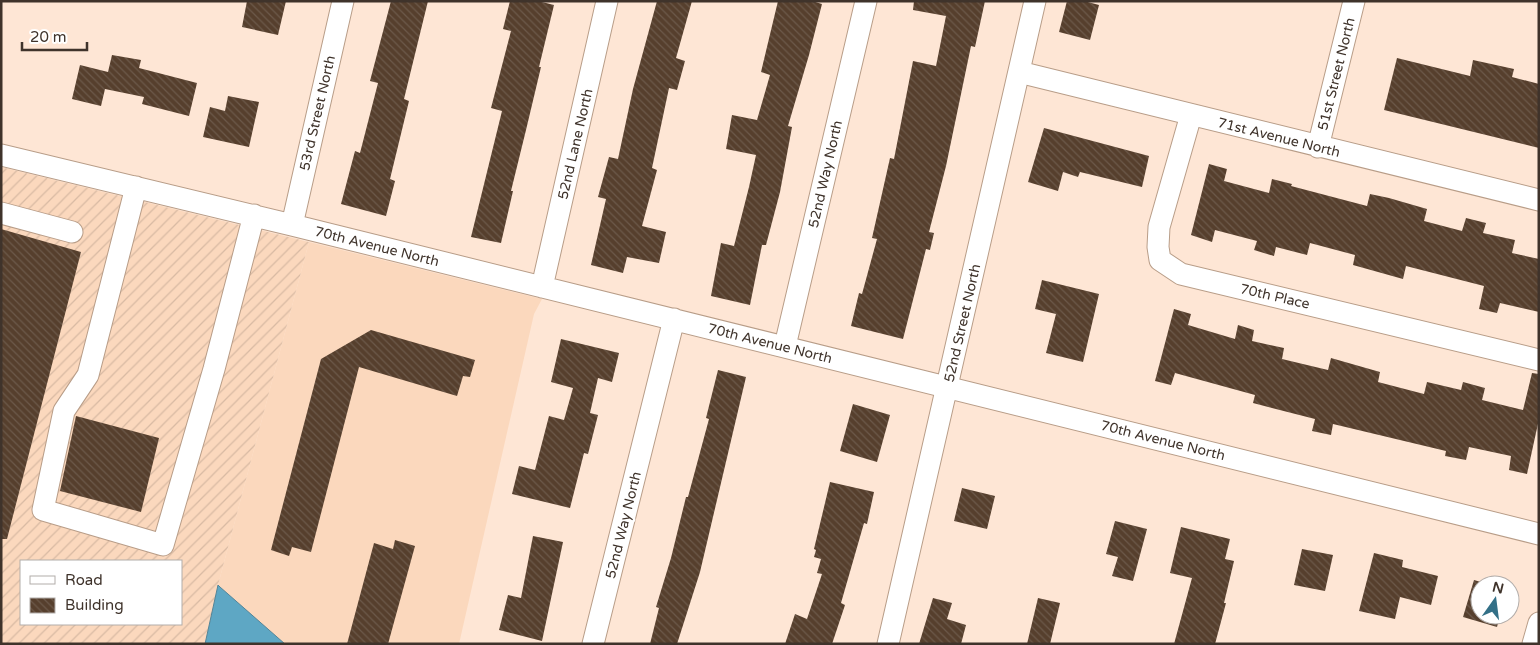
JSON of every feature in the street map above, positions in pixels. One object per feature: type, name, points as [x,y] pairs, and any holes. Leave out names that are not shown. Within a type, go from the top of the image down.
[{"type":"street","name":"53rd Street North","points":[[292,225],[343,1]]},
{"type":"street","name":"52nd Lane North","points":[[542,287],[607,1]]},
{"type":"street","name":"52nd Way North","points":[[785,346],[866,1]]},
{"type":"street","name":"52nd Street North","points":[[888,644],[1035,1]]},
{"type":"street","name":"51st Street North","points":[[1318,147],[1354,1]]},
{"type":"street","name":"71st Avenue North","points":[[1019,72],[1539,200]]},
{"type":"street","name":"70th Place","points":[[1191,115],[1159,226],[1158,247],[1160,260],[1170,268],[1181,274],[1539,360]]},
{"type":"street","name":"70th Avenue North","points":[[1,154],[947,386],[1539,534]]},
{"type":"street","points":[[136,187],[88,375],[64,411],[43,510],[164,545],[214,368],[254,216]]},
{"type":"street","points":[[1,213],[72,232]]},
{"type":"street","name":"52nd Way North","points":[[593,644],[674,319]]},
{"type":"street","points":[[1533,644],[1539,623]]},
{"type":"shaded area","points":[[1,167],[309,242],[218,585],[205,644],[1,644]]},
{"type":"shaded area","points":[[309,242],[542,299],[534,314],[459,644],[285,644],[218,585]]},
{"type":"water","points":[[218,585],[220,587],[285,644],[205,644]]},
{"type":"building","points":[[247,1],[286,1],[278,35],[242,27]]},
{"type":"building","points":[[391,1],[428,1],[404,99],[409,101],[390,179],[395,181],[386,216],[341,204],[355,151],[360,153],[378,83],[370,81]]},
{"type":"building","points":[[510,1],[538,1],[554,5],[511,191],[513,191],[501,243],[471,237],[502,111],[491,108],[511,31],[503,29]]},
{"type":"building","points":[[657,1],[692,1],[676,58],[685,61],[677,90],[669,88],[652,168],[657,170],[642,226],[666,232],[659,263],[627,257],[623,273],[591,265],[606,199],[598,197],[609,157],[618,159],[633,89]]},
{"type":"building","points":[[778,1],[812,1],[822,4],[788,126],[792,127],[780,192],[766,245],[762,245],[750,305],[711,296],[721,243],[734,246],[756,155],[726,149],[732,115],[757,120],[770,75],[761,72]]},
{"type":"building","points":[[914,1],[985,1],[975,47],[971,46],[946,166],[929,232],[934,233],[930,250],[926,249],[903,339],[851,326],[859,293],[862,294],[877,239],[872,238],[890,158],[894,159],[913,61],[936,66],[946,16],[913,10]]},
{"type":"building","points":[[1067,1],[1084,1],[1099,5],[1090,40],[1059,32]]},
{"type":"building","points":[[112,55],[141,60],[139,68],[197,83],[189,116],[142,104],[144,97],[105,89],[101,106],[72,99],[80,65],[108,72]]},
{"type":"building","points":[[1397,58],[1470,76],[1473,60],[1514,69],[1512,77],[1539,84],[1539,148],[1384,110]]},
{"type":"building","points":[[228,96],[259,102],[249,147],[203,137],[210,107],[225,111]]},
{"type":"building","points":[[1044,128],[1149,156],[1142,187],[1080,172],[1078,177],[1063,172],[1058,191],[1028,182]]},
{"type":"building","points":[[1209,164],[1227,169],[1224,181],[1269,193],[1272,179],[1292,184],[1291,186],[1367,206],[1370,194],[1389,198],[1427,209],[1424,221],[1462,231],[1466,218],[1486,223],[1483,233],[1515,240],[1512,253],[1539,259],[1539,312],[1500,303],[1497,313],[1479,309],[1484,286],[1406,266],[1403,279],[1353,265],[1355,255],[1310,243],[1307,255],[1276,247],[1274,256],[1254,250],[1257,241],[1215,230],[1212,242],[1191,235]]},
{"type":"building","points":[[1,229],[81,252],[7,539],[1,539]]},
{"type":"building","points":[[1042,280],[1099,294],[1083,362],[1046,353],[1056,314],[1035,309]]},
{"type":"building","points":[[1174,309],[1191,314],[1188,325],[1235,339],[1238,325],[1254,330],[1252,341],[1284,348],[1282,359],[1328,370],[1331,358],[1380,372],[1378,382],[1424,394],[1427,382],[1461,390],[1463,382],[1485,388],[1482,400],[1523,410],[1532,373],[1539,374],[1539,419],[1527,474],[1509,470],[1511,456],[1469,447],[1466,460],[1445,456],[1446,451],[1333,424],[1331,435],[1312,431],[1315,419],[1253,403],[1255,395],[1175,373],[1171,385],[1155,381]]},
{"type":"building","points":[[371,330],[475,360],[470,377],[463,376],[457,396],[359,367],[311,552],[292,547],[289,556],[271,550],[321,359]]},
{"type":"building","points":[[561,339],[619,353],[612,382],[598,378],[590,413],[598,415],[588,454],[584,453],[570,508],[512,494],[519,466],[535,470],[549,416],[564,420],[573,388],[551,382]]},
{"type":"building","points":[[718,370],[746,377],[700,572],[677,644],[650,644],[659,608],[656,607],[709,419],[706,418]]},
{"type":"building","points":[[853,404],[890,415],[877,462],[840,451]]},
{"type":"building","points":[[76,416],[159,438],[141,512],[60,491]]},
{"type":"building","points":[[830,482],[874,492],[867,524],[864,523],[841,603],[845,605],[832,644],[785,644],[795,614],[807,619],[822,574],[817,573],[821,559],[814,557],[816,550],[814,549]]},
{"type":"building","points":[[962,488],[995,496],[987,529],[954,521]]},
{"type":"building","points":[[1115,521],[1147,529],[1133,581],[1112,576],[1118,557],[1106,554]]},
{"type":"building","points":[[1181,527],[1230,539],[1225,559],[1234,561],[1224,603],[1226,603],[1215,644],[1174,644],[1192,578],[1170,573]]},
{"type":"building","points":[[533,536],[563,542],[542,641],[499,630],[508,595],[521,598]]},
{"type":"building","points":[[395,540],[415,546],[388,644],[347,644],[374,543],[393,549]]},
{"type":"building","points":[[1302,549],[1333,555],[1325,591],[1294,585]]},
{"type":"building","points":[[1374,553],[1403,560],[1402,567],[1438,576],[1431,605],[1400,597],[1395,619],[1359,611]]},
{"type":"building","points":[[1470,593],[1470,619],[1463,617]]},
{"type":"building","points":[[933,598],[952,603],[947,619],[966,625],[961,644],[919,644]]},
{"type":"building","points":[[1038,598],[1060,603],[1050,644],[1027,644]]}]
